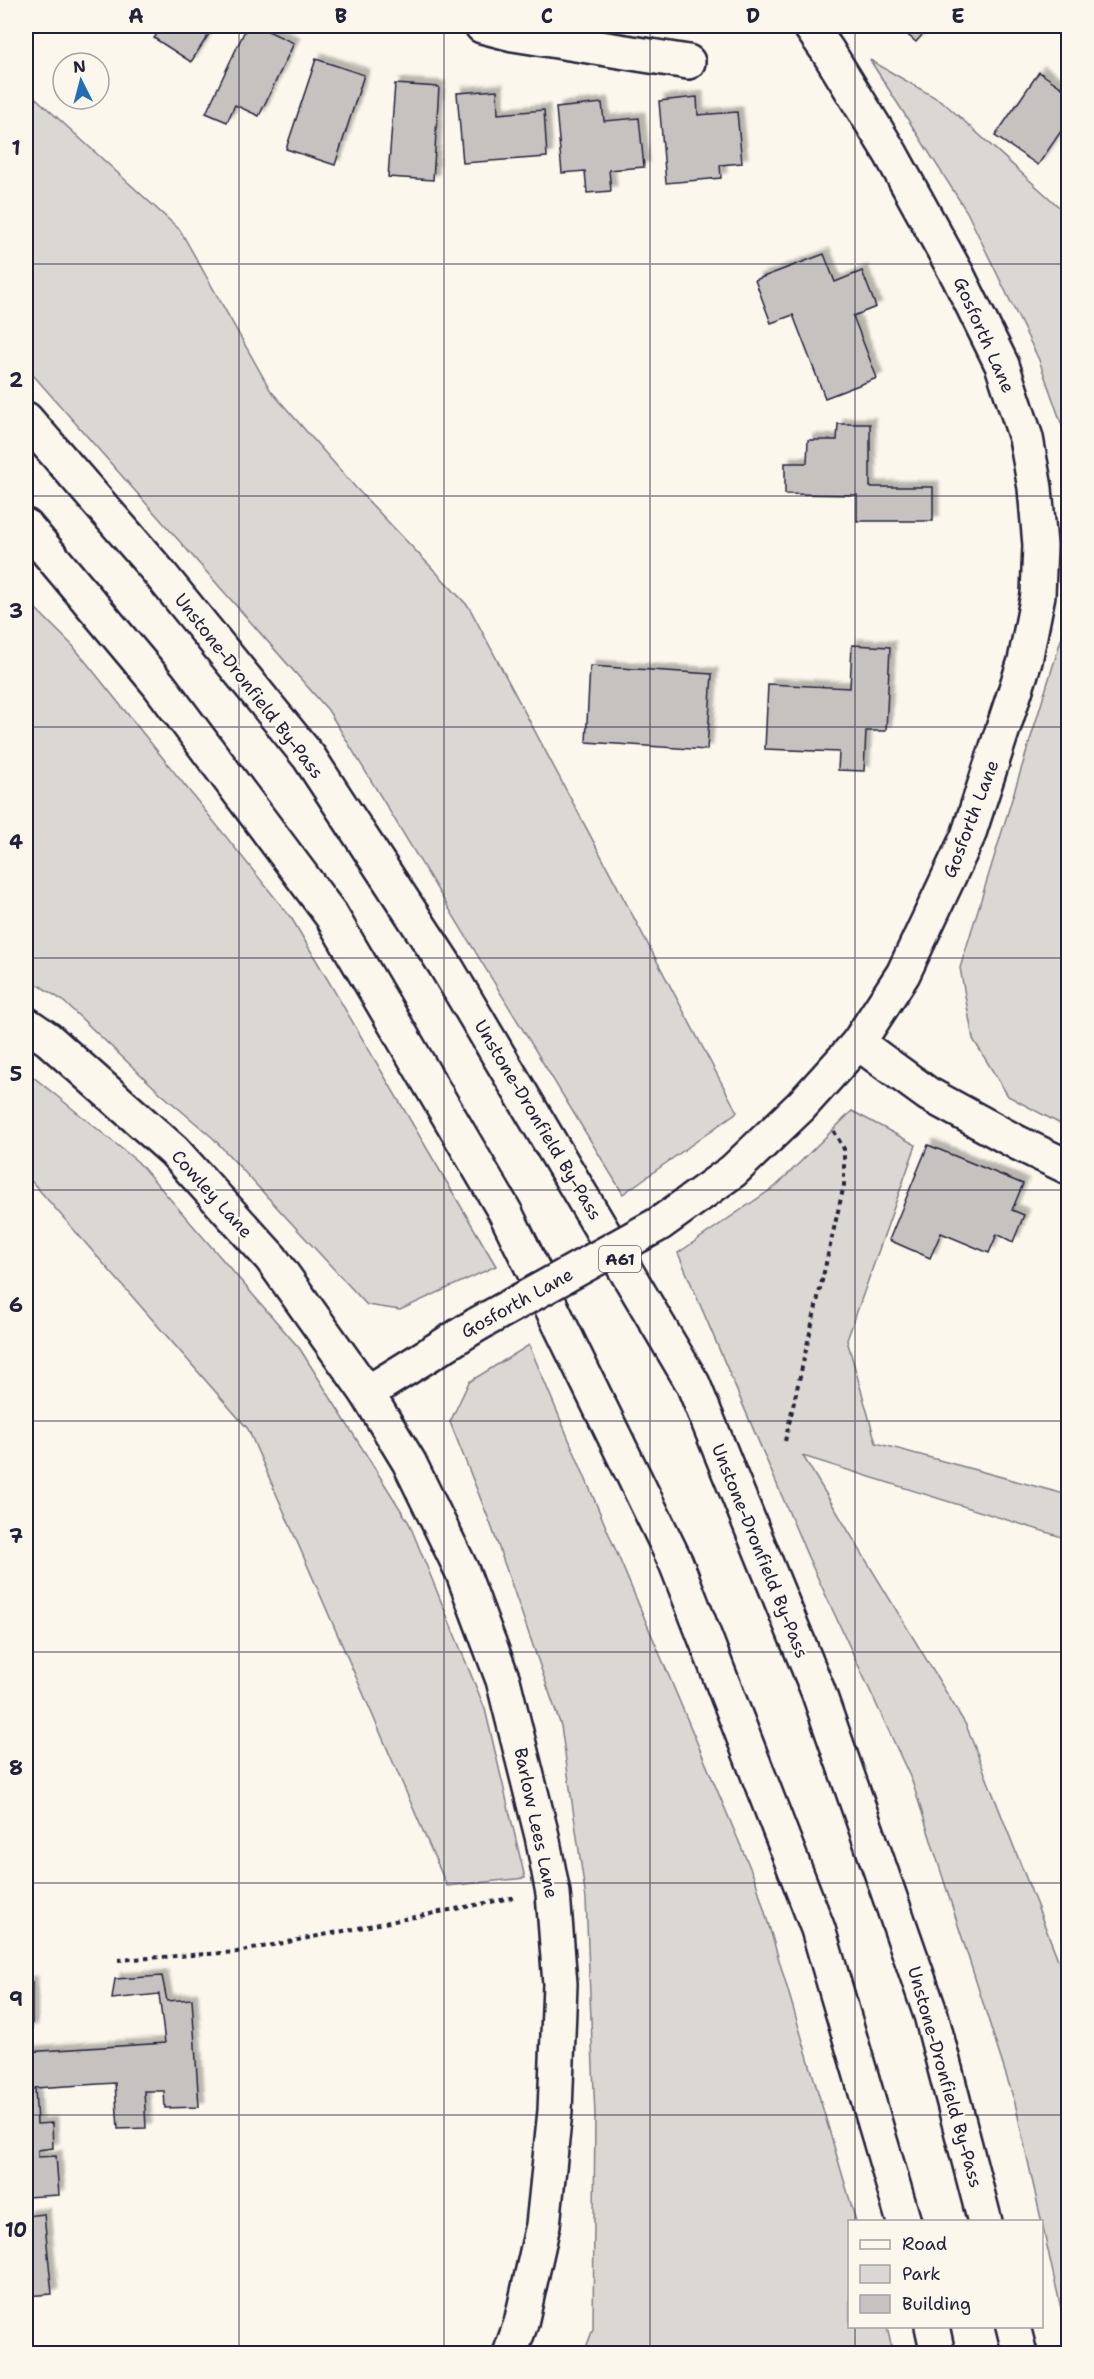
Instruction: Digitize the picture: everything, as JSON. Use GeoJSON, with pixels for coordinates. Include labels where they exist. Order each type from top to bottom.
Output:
{"type":"FeatureCollection","features":[{"type":"Feature","properties":{"kind":"main road"},"geometry":{"type":"LineString","coordinates":[[482,26],[513,34],[688,62]]}},
{"type":"Feature","properties":{"kind":"main road","name":"Gosforth Lane"},"geometry":{"type":"LineString","coordinates":[[367,1393],[478,1324],[659,1224],[733,1171],[809,1097],[858,1043],[903,974],[968,836],[1025,661],[1038,595],[1040,545],[1035,488],[1026,438],[1002,365],[958,276],[891,154],[810,26]]}},
{"type":"Feature","properties":{"kind":"main road","name":"Unstone-Dronfield By-Pass"},"geometry":{"type":"LineString","coordinates":[[26,419],[158,570],[309,757],[445,964],[693,1384],[818,1691],[920,1982],[931,2015],[984,2220]]}},
{"type":"Feature","properties":{"kind":"main road"},"geometry":{"type":"LineString","coordinates":[[26,526],[159,685],[331,915],[505,1212],[676,1563],[818,1929],[903,2220]]}},
{"type":"Feature","properties":{"kind":"main road","name":"Cowley Lane"},"geometry":{"type":"LineString","coordinates":[[26,1024],[48,1040],[174,1151],[270,1258],[367,1393]]}},
{"type":"Feature","properties":{"kind":"main road"},"geometry":{"type":"LineString","coordinates":[[858,1043],[928,1094],[1018,1143],[1068,1167]]}},
{"type":"Feature","properties":{"kind":"main road","name":"Barlow Lees Lane"},"geometry":{"type":"LineString","coordinates":[[367,1393],[409,1462],[462,1571],[499,1669],[542,1836],[553,1893],[560,1984],[555,2110],[543,2225],[521,2323],[510,2354]]}},
{"type":"Feature","properties":{"kind":"main road"},"geometry":{"type":"LineString","coordinates":[[932,2328],[938,2354]]}},
{"type":"Feature","properties":{"kind":"main road"},"geometry":{"type":"LineString","coordinates":[[1014,2328],[1020,2354]]}},
{"type":"Feature","properties":{"kind":"path"},"geometry":{"type":"LineString","coordinates":[[785,1441],[844,1185],[844,1149],[828,1120],[809,1097]]}},
{"type":"Feature","properties":{"kind":"path"},"geometry":{"type":"LineString","coordinates":[[118,1960],[237,1952],[484,1902],[553,1893]]}},
{"type":"Feature","properties":{"kind":"green space"},"geometry":{"type":"Polygon","coordinates":[[[870,60],[943,102],[1068,215],[1068,450],[1065,434],[1039,360],[967,212],[870,60]]]}},
{"type":"Feature","properties":{"kind":"green space"},"geometry":{"type":"Polygon","coordinates":[[[26,89],[180,230],[271,391],[356,488],[469,607],[737,1112],[623,1194],[328,710],[26,367],[26,89]]]}},
{"type":"Feature","properties":{"kind":"green space"},"geometry":{"type":"Polygon","coordinates":[[[26,599],[73,646],[292,919],[496,1266],[400,1310],[367,1305],[213,1138],[157,1090],[62,1000],[26,977],[26,599]]]}},
{"type":"Feature","properties":{"kind":"green space"},"geometry":{"type":"Polygon","coordinates":[[[1068,617],[1068,1128],[1008,1096],[973,1039],[960,968],[1068,617]]]}},
{"type":"Feature","properties":{"kind":"green space"},"geometry":{"type":"Polygon","coordinates":[[[26,1071],[138,1162],[300,1349],[409,1523],[485,1709],[525,1878],[447,1886],[248,1429],[26,1175],[26,1071]]]}},
{"type":"Feature","properties":{"kind":"green space"},"geometry":{"type":"Polygon","coordinates":[[[852,1111],[916,1145],[847,1340],[876,1443],[1068,1495],[1068,1539],[803,1456],[966,1725],[1068,1985],[1068,2340],[1015,2103],[912,1781],[808,1557],[678,1253],[776,1186],[852,1111]]]}},
{"type":"Feature","properties":{"kind":"green space"},"geometry":{"type":"Polygon","coordinates":[[[529,1345],[756,1882],[856,2220],[848,2220],[848,2328],[887,2328],[893,2353],[584,2353],[593,2329],[595,2115],[586,1899],[561,1726],[491,1525],[450,1422],[469,1382],[529,1345]]]}},
{"type":"Feature","properties":{"kind":"building"},"geometry":{"type":"Polygon","coordinates":[[[163,26],[214,26],[191,62],[154,38],[163,26]]]}},
{"type":"Feature","properties":{"kind":"building"},"geometry":{"type":"Polygon","coordinates":[[[247,26],[257,26],[294,43],[259,116],[235,105],[227,122],[206,113],[247,26]]]}},
{"type":"Feature","properties":{"kind":"building"},"geometry":{"type":"Polygon","coordinates":[[[897,26],[930,26],[916,42],[897,26]]]}},
{"type":"Feature","properties":{"kind":"building"},"geometry":{"type":"Polygon","coordinates":[[[316,59],[364,75],[335,165],[286,149],[316,59]]]}},
{"type":"Feature","properties":{"kind":"building"},"geometry":{"type":"Polygon","coordinates":[[[1039,72],[1068,92],[1068,121],[1038,165],[995,136],[1039,72]]]}},
{"type":"Feature","properties":{"kind":"building"},"geometry":{"type":"Polygon","coordinates":[[[395,84],[439,87],[433,180],[388,177],[395,84]]]}},
{"type":"Feature","properties":{"kind":"building"},"geometry":{"type":"Polygon","coordinates":[[[497,90],[498,114],[544,110],[547,157],[463,163],[457,93],[497,90]]]}},
{"type":"Feature","properties":{"kind":"building"},"geometry":{"type":"Polygon","coordinates":[[[697,97],[698,115],[737,112],[742,163],[720,165],[721,178],[666,183],[659,101],[697,97]]]}},
{"type":"Feature","properties":{"kind":"building"},"geometry":{"type":"Polygon","coordinates":[[[602,103],[604,121],[639,118],[644,167],[609,170],[611,191],[587,193],[585,171],[562,173],[556,108],[602,103]]]}},
{"type":"Feature","properties":{"kind":"building"},"geometry":{"type":"Polygon","coordinates":[[[824,254],[835,282],[862,271],[876,307],[853,316],[877,378],[825,398],[793,315],[771,323],[755,280],[824,254]]]}},
{"type":"Feature","properties":{"kind":"building"},"geometry":{"type":"Polygon","coordinates":[[[838,424],[870,424],[870,487],[933,487],[933,521],[857,521],[857,495],[785,494],[785,463],[807,463],[808,440],[837,440],[838,424]]]}},
{"type":"Feature","properties":{"kind":"building"},"geometry":{"type":"Polygon","coordinates":[[[852,645],[890,647],[886,731],[866,731],[864,771],[838,770],[839,752],[765,749],[768,684],[850,688],[852,645]]]}},
{"type":"Feature","properties":{"kind":"building"},"geometry":{"type":"Polygon","coordinates":[[[590,666],[712,674],[707,750],[586,742],[590,666]]]}},
{"type":"Feature","properties":{"kind":"building"},"geometry":{"type":"Polygon","coordinates":[[[928,1145],[1023,1184],[1012,1210],[1024,1215],[1013,1242],[997,1234],[989,1253],[941,1233],[930,1258],[889,1240],[928,1145]]]}},
{"type":"Feature","properties":{"kind":"building"},"geometry":{"type":"Polygon","coordinates":[[[162,1976],[167,2001],[192,1999],[199,2107],[165,2108],[164,2091],[144,2091],[146,2128],[118,2129],[115,2083],[35,2088],[37,2124],[52,2123],[53,2148],[38,2150],[38,2157],[56,2156],[59,2195],[26,2197],[26,2052],[165,2043],[159,1994],[112,1999],[115,1979],[162,1976]]]}},
{"type":"Feature","properties":{"kind":"building"},"geometry":{"type":"Polygon","coordinates":[[[26,1982],[32,1982],[32,2030],[26,2030],[26,1982]]]}},
{"type":"Feature","properties":{"kind":"building"},"geometry":{"type":"Polygon","coordinates":[[[44,2214],[52,2294],[26,2296],[26,2216],[44,2214]]]}}]}
